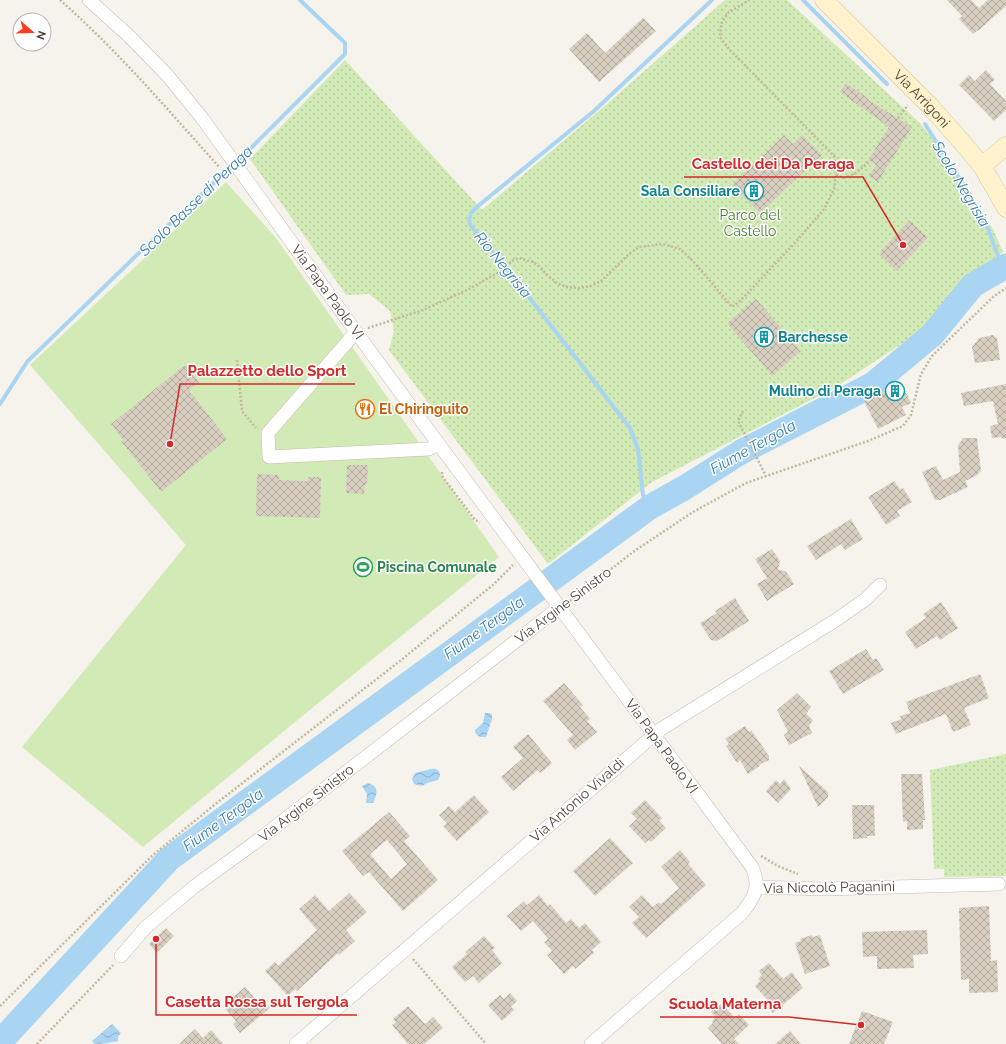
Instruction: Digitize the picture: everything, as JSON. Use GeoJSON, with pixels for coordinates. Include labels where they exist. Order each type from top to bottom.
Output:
{"type":"FeatureCollection","features":[{"type":"Feature","properties":{"kind":"main road","name":"Via Arrigoni"},"geometry":{"type":"LineString","coordinates":[[824,0],[929,105],[961,141],[982,166],[1006,208]]}},
{"type":"Feature","properties":{"kind":"main road"},"geometry":{"type":"LineString","coordinates":[[982,166],[1006,146]]}},
{"type":"Feature","properties":{"kind":"street","name":"Via Papa Paolo VI"},"geometry":{"type":"LineString","coordinates":[[90,0],[129,36],[168,76],[231,158],[356,332],[552,596],[566,602],[654,734],[752,867],[756,876],[757,887]]}},
{"type":"Feature","properties":{"kind":"street"},"geometry":{"type":"LineString","coordinates":[[356,332],[268,433],[268,457],[429,449],[439,444]]}},
{"type":"Feature","properties":{"kind":"street","name":"Via Antonio Vivaldi"},"geometry":{"type":"LineString","coordinates":[[296,1044],[654,734],[836,620],[866,599],[880,584]]}},
{"type":"Feature","properties":{"kind":"street","name":"Via Argine Sinistro"},"geometry":{"type":"LineString","coordinates":[[121,956],[146,928],[195,886],[271,830],[566,602]]}},
{"type":"Feature","properties":{"kind":"street","name":"Via Niccolò Paganini"},"geometry":{"type":"LineString","coordinates":[[593,1044],[741,914],[749,905],[757,887],[824,889],[1000,884]]}},
{"type":"Feature","properties":{"kind":"path"},"geometry":{"type":"LineString","coordinates":[[60,0],[88,24],[220,168]]}},
{"type":"Feature","properties":{"kind":"path"},"geometry":{"type":"LineString","coordinates":[[356,332],[388,323],[423,310],[469,289],[519,258],[533,262],[557,283],[566,287],[579,288],[591,286],[601,281],[629,254],[639,248],[662,244],[680,249],[732,307],[748,294],[824,209],[834,190],[836,175],[834,156],[729,49],[720,37],[721,24],[728,13],[749,0]]}},
{"type":"Feature","properties":{"kind":"path"},"geometry":{"type":"LineString","coordinates":[[836,175],[844,178],[856,173],[870,161]]}},
{"type":"Feature","properties":{"kind":"path","name":"Via Argine Sinistro"},"geometry":{"type":"LineString","coordinates":[[566,602],[633,552],[693,512],[746,483],[868,441],[903,426],[911,415],[921,374],[932,356],[993,297],[1006,288]]}},
{"type":"Feature","properties":{"kind":"path"},"geometry":{"type":"LineString","coordinates":[[237,360],[242,411],[268,442]]}},
{"type":"Feature","properties":{"kind":"path"},"geometry":{"type":"LineString","coordinates":[[743,411],[738,421],[766,476]]}},
{"type":"Feature","properties":{"kind":"path"},"geometry":{"type":"LineString","coordinates":[[0,1006],[153,855],[218,802],[400,661],[494,584],[511,567]]}},
{"type":"Feature","properties":{"kind":"path"},"geometry":{"type":"LineString","coordinates":[[756,852],[778,866],[802,875]]}},
{"type":"Feature","properties":{"kind":"path"},"geometry":{"type":"LineString","coordinates":[[410,955],[486,1044]]}},
{"type":"Feature","properties":{"kind":"path"},"geometry":{"type":"LineString","coordinates":[[37,1044],[103,977]]}},
{"type":"Feature","properties":{"kind":"green space","name":"Parco del Castello"},"geometry":{"type":"Polygon","coordinates":[[[725,0],[787,0],[920,123],[962,178],[993,229],[1003,252],[967,279],[927,327],[836,387],[652,482],[548,564],[389,350],[394,331],[390,311],[369,294],[346,295],[250,159],[345,60],[482,210],[607,104],[725,0]]]}},
{"type":"Feature","properties":{"kind":"green space"},"geometry":{"type":"Polygon","coordinates":[[[226,182],[276,238],[499,557],[143,847],[22,747],[186,545],[30,365],[226,182]]]}},
{"type":"Feature","properties":{"kind":"green space"},"geometry":{"type":"Polygon","coordinates":[[[1006,754],[1006,876],[944,877],[944,869],[934,869],[930,770],[1006,754]]]}},
{"type":"Feature","properties":{"kind":"water"},"geometry":{"type":"Polygon","coordinates":[[[485,713],[490,713],[492,715],[492,719],[486,737],[480,737],[475,733],[475,730],[483,723],[485,713]]]}},
{"type":"Feature","properties":{"kind":"water"},"geometry":{"type":"Polygon","coordinates":[[[436,769],[440,774],[438,780],[422,786],[414,784],[412,779],[415,773],[436,769]]]}},
{"type":"Feature","properties":{"kind":"water"},"geometry":{"type":"Polygon","coordinates":[[[368,783],[372,784],[376,789],[376,797],[373,803],[366,803],[367,794],[362,786],[368,783]]]}},
{"type":"Feature","properties":{"kind":"water"},"geometry":{"type":"Polygon","coordinates":[[[112,1024],[121,1033],[118,1036],[118,1041],[95,1044],[92,1041],[112,1024]]]}},
{"type":"Feature","properties":{"kind":"building"},"geometry":{"type":"Polygon","coordinates":[[[947,0],[971,0],[979,8],[988,0],[1006,0],[1006,6],[973,34],[959,19],[962,16],[947,0]]]}},
{"type":"Feature","properties":{"kind":"building"},"geometry":{"type":"Polygon","coordinates":[[[643,18],[656,31],[599,82],[569,49],[587,33],[605,53],[643,18]]]}},
{"type":"Feature","properties":{"kind":"building"},"geometry":{"type":"Polygon","coordinates":[[[986,70],[995,80],[990,84],[1006,101],[1006,110],[994,121],[959,85],[969,75],[975,81],[986,70]]]}},
{"type":"Feature","properties":{"kind":"building"},"geometry":{"type":"Polygon","coordinates":[[[846,83],[869,99],[868,100],[912,127],[878,182],[869,176],[876,165],[868,160],[889,127],[840,92],[846,83]]]}},
{"type":"Feature","properties":{"kind":"building"},"geometry":{"type":"Polygon","coordinates":[[[784,135],[793,144],[802,135],[822,155],[760,213],[732,185],[784,135]]]}},
{"type":"Feature","properties":{"kind":"building"},"geometry":{"type":"Polygon","coordinates":[[[909,220],[928,237],[897,271],[879,254],[909,220]]]}},
{"type":"Feature","properties":{"kind":"building","name":"Barchesse"},"geometry":{"type":"Polygon","coordinates":[[[756,299],[801,351],[772,376],[727,323],[756,299]]]}},
{"type":"Feature","properties":{"kind":"building"},"geometry":{"type":"Polygon","coordinates":[[[993,335],[997,338],[1000,360],[975,363],[972,347],[979,338],[993,335]]]}},
{"type":"Feature","properties":{"kind":"building"},"geometry":{"type":"Polygon","coordinates":[[[185,365],[199,382],[189,390],[227,439],[161,492],[121,441],[123,440],[111,424],[185,365]]]}},
{"type":"Feature","properties":{"kind":"building"},"geometry":{"type":"Polygon","coordinates":[[[901,382],[911,403],[902,407],[906,415],[878,429],[864,401],[901,382]]]}},
{"type":"Feature","properties":{"kind":"building"},"geometry":{"type":"Polygon","coordinates":[[[1006,384],[1006,438],[992,438],[990,426],[998,424],[993,401],[964,406],[961,393],[1006,384]]]}},
{"type":"Feature","properties":{"kind":"building"},"geometry":{"type":"Polygon","coordinates":[[[365,402],[372,410],[363,417],[357,409],[365,402]]]}},
{"type":"Feature","properties":{"kind":"building"},"geometry":{"type":"Polygon","coordinates":[[[963,438],[977,438],[981,471],[976,476],[965,481],[968,487],[940,500],[935,500],[922,472],[936,466],[943,480],[960,472],[958,445],[963,438]]]}},
{"type":"Feature","properties":{"kind":"building"},"geometry":{"type":"Polygon","coordinates":[[[347,465],[368,465],[367,485],[365,485],[364,494],[346,493],[347,465]]]}},
{"type":"Feature","properties":{"kind":"building"},"geometry":{"type":"Polygon","coordinates":[[[257,474],[279,475],[279,480],[308,481],[308,477],[321,477],[320,518],[256,516],[257,474]]]}},
{"type":"Feature","properties":{"kind":"building"},"geometry":{"type":"Polygon","coordinates":[[[894,481],[900,489],[903,488],[912,502],[897,511],[900,516],[886,525],[868,497],[894,481]]]}},
{"type":"Feature","properties":{"kind":"building"},"geometry":{"type":"Polygon","coordinates":[[[851,519],[863,539],[845,550],[841,544],[816,560],[807,546],[851,519]]]}},
{"type":"Feature","properties":{"kind":"building"},"geometry":{"type":"Polygon","coordinates":[[[772,549],[780,561],[778,570],[786,571],[794,584],[767,601],[757,584],[767,578],[755,559],[772,549]]]}},
{"type":"Feature","properties":{"kind":"building"},"geometry":{"type":"Polygon","coordinates":[[[735,598],[749,621],[717,641],[711,640],[700,623],[717,613],[715,611],[735,598]]]}},
{"type":"Feature","properties":{"kind":"building"},"geometry":{"type":"Polygon","coordinates":[[[941,602],[958,628],[940,640],[937,636],[916,649],[905,632],[926,618],[923,614],[941,602]]]}},
{"type":"Feature","properties":{"kind":"building"},"geometry":{"type":"Polygon","coordinates":[[[866,649],[873,660],[876,658],[884,670],[843,694],[829,671],[866,649]]]}},
{"type":"Feature","properties":{"kind":"building"},"geometry":{"type":"Polygon","coordinates":[[[980,674],[989,698],[964,708],[971,725],[953,732],[946,714],[896,734],[891,723],[901,719],[900,716],[910,713],[906,702],[980,674]]]}},
{"type":"Feature","properties":{"kind":"building"},"geometry":{"type":"Polygon","coordinates":[[[564,683],[583,705],[580,707],[590,719],[587,721],[597,732],[575,750],[567,740],[573,735],[543,701],[564,683]]]}},
{"type":"Feature","properties":{"kind":"building"},"geometry":{"type":"Polygon","coordinates":[[[797,693],[811,707],[806,714],[813,720],[809,726],[812,733],[789,745],[784,735],[788,732],[777,710],[797,693]]]}},
{"type":"Feature","properties":{"kind":"building"},"geometry":{"type":"Polygon","coordinates":[[[745,726],[749,732],[751,730],[769,756],[769,760],[759,765],[760,766],[748,774],[740,760],[737,763],[726,746],[729,744],[725,739],[745,726]]]}},
{"type":"Feature","properties":{"kind":"building"},"geometry":{"type":"Polygon","coordinates":[[[528,734],[552,763],[541,773],[538,770],[513,791],[501,777],[523,758],[513,747],[528,734]]]}},
{"type":"Feature","properties":{"kind":"building"},"geometry":{"type":"Polygon","coordinates":[[[799,766],[828,792],[828,797],[818,807],[799,766]]]}},
{"type":"Feature","properties":{"kind":"building"},"geometry":{"type":"Polygon","coordinates":[[[901,774],[922,774],[925,820],[923,820],[923,829],[907,830],[907,821],[903,822],[901,774]]]}},
{"type":"Feature","properties":{"kind":"building"},"geometry":{"type":"Polygon","coordinates":[[[784,779],[791,789],[778,803],[766,791],[776,780],[780,784],[784,779]]]}},
{"type":"Feature","properties":{"kind":"building"},"geometry":{"type":"Polygon","coordinates":[[[474,795],[489,812],[457,841],[443,826],[447,823],[439,815],[449,806],[455,812],[474,795]]]}},
{"type":"Feature","properties":{"kind":"building"},"geometry":{"type":"Polygon","coordinates":[[[645,800],[662,818],[659,820],[666,828],[651,842],[649,840],[645,843],[629,826],[637,819],[631,813],[645,800]]]}},
{"type":"Feature","properties":{"kind":"building"},"geometry":{"type":"Polygon","coordinates":[[[852,805],[874,805],[875,836],[853,839],[852,805]]]}},
{"type":"Feature","properties":{"kind":"building"},"geometry":{"type":"Polygon","coordinates":[[[389,812],[410,836],[404,841],[438,880],[403,911],[369,872],[363,876],[342,851],[389,812]],[[387,840],[370,854],[391,879],[407,864],[387,840]]]}},
{"type":"Feature","properties":{"kind":"building"},"geometry":{"type":"Polygon","coordinates":[[[610,838],[633,863],[595,896],[573,871],[610,838]]]}},
{"type":"Feature","properties":{"kind":"building"},"geometry":{"type":"Polygon","coordinates":[[[680,850],[690,862],[688,864],[706,885],[646,938],[632,923],[639,917],[629,907],[642,895],[653,907],[659,902],[661,904],[679,888],[661,867],[680,850]]]}},
{"type":"Feature","properties":{"kind":"building"},"geometry":{"type":"Polygon","coordinates":[[[349,893],[367,912],[346,930],[355,941],[339,955],[338,953],[297,991],[295,989],[288,996],[265,971],[275,962],[278,966],[317,930],[299,909],[315,895],[329,911],[349,893]]]}},
{"type":"Feature","properties":{"kind":"building"},"geometry":{"type":"Polygon","coordinates":[[[539,895],[548,906],[550,904],[566,923],[571,919],[579,928],[585,923],[601,942],[592,950],[594,953],[575,969],[573,966],[564,974],[547,955],[552,951],[544,942],[548,939],[533,921],[521,931],[507,916],[524,901],[527,905],[539,895]]]}},
{"type":"Feature","properties":{"kind":"building"},"geometry":{"type":"Polygon","coordinates":[[[989,906],[991,961],[997,960],[998,992],[969,993],[969,979],[961,980],[959,908],[989,906]]]}},
{"type":"Feature","properties":{"kind":"building"},"geometry":{"type":"Polygon","coordinates":[[[166,928],[174,936],[157,953],[149,944],[166,928]]]}},
{"type":"Feature","properties":{"kind":"building"},"geometry":{"type":"Polygon","coordinates":[[[927,930],[928,954],[913,955],[914,968],[877,969],[877,956],[863,957],[862,932],[927,930]]]}},
{"type":"Feature","properties":{"kind":"building"},"geometry":{"type":"Polygon","coordinates":[[[812,935],[813,937],[820,935],[830,966],[805,974],[795,943],[801,941],[800,939],[812,935]]]}},
{"type":"Feature","properties":{"kind":"building"},"geometry":{"type":"Polygon","coordinates":[[[484,936],[495,948],[492,950],[502,963],[479,983],[473,976],[465,982],[452,967],[467,954],[465,952],[484,936]]]}},
{"type":"Feature","properties":{"kind":"building"},"geometry":{"type":"Polygon","coordinates":[[[769,963],[783,979],[792,972],[803,988],[773,1013],[764,1003],[768,1000],[755,986],[760,981],[758,979],[762,975],[759,971],[769,963]]]}},
{"type":"Feature","properties":{"kind":"building"},"geometry":{"type":"Polygon","coordinates":[[[245,987],[258,1002],[262,999],[270,1008],[240,1033],[233,1024],[236,1021],[223,1006],[245,987]]]}},
{"type":"Feature","properties":{"kind":"building"},"geometry":{"type":"Polygon","coordinates":[[[510,993],[517,1001],[511,1007],[514,1010],[502,1021],[488,1005],[500,995],[504,999],[510,993]]]}},
{"type":"Feature","properties":{"kind":"building"},"geometry":{"type":"Polygon","coordinates":[[[722,1003],[735,1018],[739,1014],[749,1025],[734,1039],[739,1044],[722,1044],[708,1028],[716,1017],[711,1012],[722,1003]]]}},
{"type":"Feature","properties":{"kind":"building"},"geometry":{"type":"Polygon","coordinates":[[[408,1006],[425,1024],[433,1017],[443,1028],[424,1044],[408,1044],[392,1025],[396,1022],[393,1019],[408,1006]]]}},
{"type":"Feature","properties":{"kind":"building"},"geometry":{"type":"Polygon","coordinates":[[[862,1011],[893,1022],[884,1044],[849,1044],[862,1011]]]}},
{"type":"Feature","properties":{"kind":"building"},"geometry":{"type":"Polygon","coordinates":[[[195,1029],[203,1038],[211,1030],[223,1044],[179,1044],[195,1029]]]}},
{"type":"Feature","properties":{"kind":"building"},"geometry":{"type":"Polygon","coordinates":[[[790,1031],[801,1044],[775,1044],[790,1031]]]}},
{"type":"Feature","properties":{"kind":"waterway","name":"Scolo Basse di Peraga"},"geometry":{"type":"LineString","coordinates":[[0,404],[27,362],[143,249],[248,151],[345,54],[345,43],[300,0]]}},
{"type":"Feature","properties":{"kind":"waterway","name":"Rio Negrisia"},"geometry":{"type":"LineString","coordinates":[[650,507],[643,495],[638,449],[630,428],[515,279],[471,226],[469,220],[471,213],[478,206],[594,111],[712,0]]}},
{"type":"Feature","properties":{"kind":"waterway","name":"Scolo Negrisia"},"geometry":{"type":"LineString","coordinates":[[803,0],[887,84]]}},
{"type":"Feature","properties":{"kind":"waterway","name":"Scolo Negrisia"},"geometry":{"type":"LineString","coordinates":[[925,124],[984,218],[1002,267]]}},
{"type":"Feature","properties":{"kind":"waterway","name":"Fiume Tergola"},"geometry":{"type":"LineString","coordinates":[[0,1042],[169,859],[650,507],[684,488],[741,452],[872,385],[932,335],[973,285],[1006,266]]}},
{"type":"Feature","properties":{"kind":"place","name":"Sala Consiliare"},"geometry":{"type":"Point","coordinates":[754,191]}},
{"type":"Feature","properties":{"kind":"place","name":"Castello dei Da Peraga"},"geometry":{"type":"Point","coordinates":[903,245]}},
{"type":"Feature","properties":{"kind":"place","name":"Barchesse"},"geometry":{"type":"Point","coordinates":[764,337]}},
{"type":"Feature","properties":{"kind":"place","name":"Mulino di Peraga"},"geometry":{"type":"Point","coordinates":[895,391]}},
{"type":"Feature","properties":{"kind":"place","name":"El Chiringuito"},"geometry":{"type":"Point","coordinates":[365,409]}},
{"type":"Feature","properties":{"kind":"place","name":"Palazzetto dello Sport"},"geometry":{"type":"Point","coordinates":[170,444]}},
{"type":"Feature","properties":{"kind":"place","name":"Piscina Comunale"},"geometry":{"type":"Point","coordinates":[363,567]}},
{"type":"Feature","properties":{"kind":"place","name":"Casetta Rossa sul Tergola"},"geometry":{"type":"Point","coordinates":[156,939]}},
{"type":"Feature","properties":{"kind":"place","name":"Scuola Materna"},"geometry":{"type":"Point","coordinates":[861,1025]}}]}
